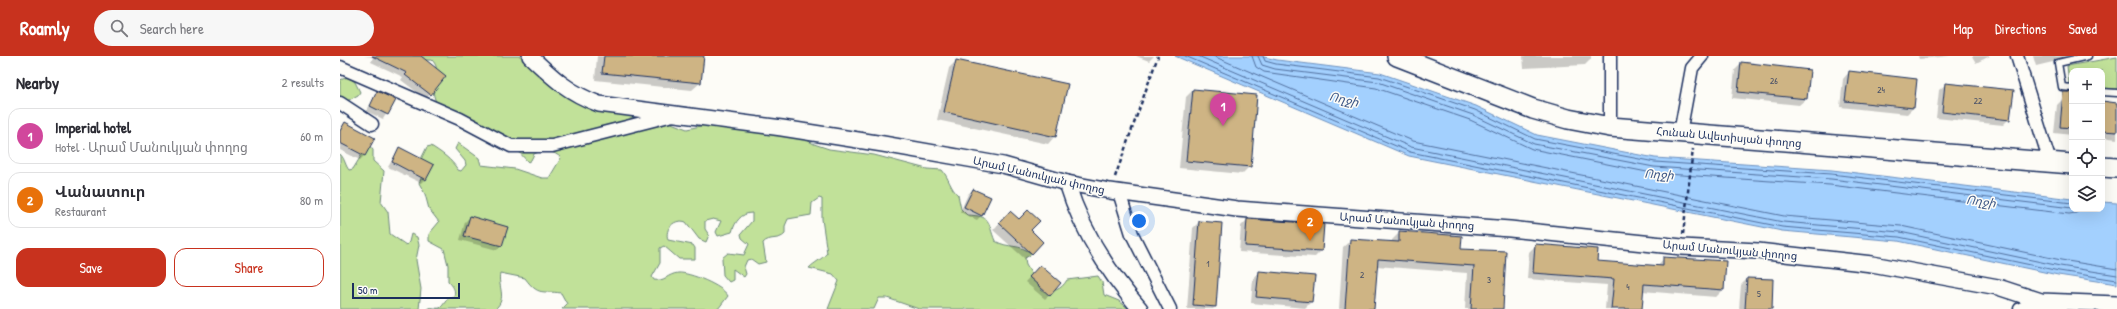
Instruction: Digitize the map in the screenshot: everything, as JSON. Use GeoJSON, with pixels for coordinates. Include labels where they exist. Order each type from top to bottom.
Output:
{"type":"FeatureCollection","features":[{"type":"Feature","properties":{"kind":"highway","name":"Հունան Ավետիսյան փողոց"},"geometry":{"type":"LineString","coordinates":[[1397,56],[1533,109],[1568,119],[1610,127],[1687,139],[2069,164]]}},
{"type":"Feature","properties":{"kind":"highway"},"geometry":{"type":"LineString","coordinates":[[2105,167],[2117,168]]}},
{"type":"Feature","properties":{"kind":"street","name":"Արամ Մանուկյան փողոց"},"geometry":{"type":"LineString","coordinates":[[530,56],[550,76],[578,96],[600,104],[782,128],[943,154],[1003,165],[1067,183],[1114,192],[1238,209],[1510,229],[1682,247],[1758,251],[1865,263],[1998,287],[2041,301],[2117,304]]}},
{"type":"Feature","properties":{"kind":"street"},"geometry":{"type":"LineString","coordinates":[[1610,56],[1610,127]]}},
{"type":"Feature","properties":{"kind":"street"},"geometry":{"type":"LineString","coordinates":[[1687,139],[1692,68],[1702,56]]}},
{"type":"Feature","properties":{"kind":"street"},"geometry":{"type":"LineString","coordinates":[[2017,56],[2050,162]]}},
{"type":"Feature","properties":{"kind":"street"},"geometry":{"type":"LineString","coordinates":[[340,67],[460,119],[511,146],[552,146],[676,114]]}},
{"type":"Feature","properties":{"kind":"street"},"geometry":{"type":"LineString","coordinates":[[340,103],[372,124]]}},
{"type":"Feature","properties":{"kind":"street"},"geometry":{"type":"LineString","coordinates":[[1067,183],[1074,206],[1089,235],[1122,287],[1140,309]]}},
{"type":"Feature","properties":{"kind":"street"},"geometry":{"type":"LineString","coordinates":[[1114,192],[1132,234],[1170,309]]}},
{"type":"Feature","properties":{"kind":"street"},"geometry":{"type":"LineString","coordinates":[[2020,309],[2041,301]]}},
{"type":"Feature","properties":{"kind":"lane"},"geometry":{"type":"LineString","coordinates":[[2069,88],[2062,87],[2058,63],[2088,56]]}},
{"type":"Feature","properties":{"kind":"lane"},"geometry":{"type":"LineString","coordinates":[[2105,92],[2117,93]]}},
{"type":"Feature","properties":{"kind":"path"},"geometry":{"type":"LineString","coordinates":[[1114,192],[1158,56]]}},
{"type":"Feature","properties":{"kind":"path"},"geometry":{"type":"LineString","coordinates":[[1685,217],[1687,139]]}},
{"type":"Feature","properties":{"kind":"green space"},"geometry":{"type":"Polygon","coordinates":[[[413,56],[523,56],[573,97],[666,121],[687,129],[710,124],[747,131],[801,137],[814,144],[829,149],[874,155],[927,169],[942,170],[958,195],[961,209],[967,215],[985,218],[989,224],[995,241],[1005,245],[1023,248],[1032,254],[1025,258],[1026,265],[1042,291],[1057,290],[1067,280],[1098,276],[1102,282],[1104,295],[1119,301],[1129,309],[919,309],[887,298],[879,298],[874,309],[828,309],[839,281],[833,274],[809,268],[827,253],[822,219],[822,199],[819,198],[812,203],[811,215],[788,219],[785,226],[785,234],[783,236],[765,241],[763,243],[766,262],[758,264],[751,259],[747,260],[744,267],[746,274],[744,277],[733,269],[733,280],[729,282],[723,275],[722,258],[728,253],[744,255],[749,244],[742,238],[741,234],[752,221],[752,213],[742,216],[732,232],[718,236],[716,232],[721,221],[713,219],[705,221],[705,229],[709,235],[706,242],[699,239],[686,222],[678,221],[671,225],[667,236],[668,240],[693,245],[695,248],[695,259],[679,259],[664,246],[660,248],[660,263],[652,277],[654,280],[657,280],[678,273],[683,273],[713,284],[725,292],[728,296],[718,309],[562,309],[567,304],[561,293],[541,292],[534,288],[525,278],[500,273],[499,278],[502,296],[499,305],[495,309],[427,309],[440,308],[449,297],[453,298],[455,293],[453,287],[448,281],[448,265],[444,249],[429,241],[429,234],[439,222],[429,209],[425,194],[419,183],[422,176],[420,161],[427,147],[431,146],[439,151],[449,159],[458,170],[461,171],[466,165],[465,161],[455,149],[458,143],[479,158],[481,165],[515,169],[542,178],[549,178],[561,158],[556,154],[541,152],[534,154],[528,162],[518,151],[497,146],[484,137],[450,121],[439,108],[435,100],[433,87],[436,71],[435,64],[432,60],[425,60],[413,56]]]}},
{"type":"Feature","properties":{"kind":"green space"},"geometry":{"type":"Polygon","coordinates":[[[2117,57],[2117,89],[2105,88],[2105,68],[2069,68],[2069,84],[2067,66],[2117,57]]]}},
{"type":"Feature","properties":{"kind":"green space"},"geometry":{"type":"Polygon","coordinates":[[[348,77],[355,82],[360,92],[358,95],[340,105],[340,80],[348,77]]]}},
{"type":"Feature","properties":{"kind":"green space"},"geometry":{"type":"Polygon","coordinates":[[[368,144],[373,150],[373,161],[384,171],[381,202],[388,212],[390,234],[406,245],[409,242],[411,234],[417,237],[419,245],[416,260],[421,289],[419,309],[340,309],[340,154],[349,170],[353,169],[361,156],[362,148],[368,144]]]}},
{"type":"Feature","properties":{"kind":"water","name":"Ողջի"},"geometry":{"type":"Polygon","coordinates":[[[1175,56],[1260,56],[1277,60],[1380,73],[1476,106],[1537,135],[1655,158],[1832,170],[2069,199],[2069,212],[2105,212],[2105,202],[2117,203],[2117,284],[2058,275],[1898,241],[1782,231],[1409,156],[1175,56]]]}},
{"type":"Feature","properties":{"kind":"building"},"geometry":{"type":"Polygon","coordinates":[[[372,56],[421,56],[446,76],[431,95],[405,75],[407,73],[372,56]]]}},
{"type":"Feature","properties":{"kind":"building"},"geometry":{"type":"Polygon","coordinates":[[[604,56],[704,56],[701,83],[602,73],[604,56]]]}},
{"type":"Feature","properties":{"kind":"building"},"geometry":{"type":"Polygon","coordinates":[[[956,60],[1068,84],[1056,137],[944,112],[956,60]]]}},
{"type":"Feature","properties":{"kind":"building"},"geometry":{"type":"Polygon","coordinates":[[[1741,62],[1810,70],[1807,99],[1738,92],[1741,62]]]}},
{"type":"Feature","properties":{"kind":"building"},"geometry":{"type":"Polygon","coordinates":[[[1849,71],[1917,79],[1914,108],[1845,101],[1849,71]]]}},
{"type":"Feature","properties":{"kind":"building"},"geometry":{"type":"Polygon","coordinates":[[[1945,83],[2014,90],[2010,120],[1942,112],[1945,83]]]}},
{"type":"Feature","properties":{"kind":"building"},"geometry":{"type":"Polygon","coordinates":[[[1193,89],[1257,95],[1251,167],[1186,161],[1193,89]]]}},
{"type":"Feature","properties":{"kind":"building"},"geometry":{"type":"Polygon","coordinates":[[[377,91],[396,100],[388,115],[370,106],[377,91]]]}},
{"type":"Feature","properties":{"kind":"building"},"geometry":{"type":"Polygon","coordinates":[[[2063,92],[2069,92],[2069,128],[2060,127],[2063,92]]]}},
{"type":"Feature","properties":{"kind":"building"},"geometry":{"type":"Polygon","coordinates":[[[2105,101],[2117,103],[2117,132],[2105,131],[2105,101]]]}},
{"type":"Feature","properties":{"kind":"building"},"geometry":{"type":"Polygon","coordinates":[[[345,122],[375,138],[365,156],[340,143],[340,131],[345,122]]]}},
{"type":"Feature","properties":{"kind":"building"},"geometry":{"type":"Polygon","coordinates":[[[399,147],[434,165],[426,180],[392,162],[399,147]]]}},
{"type":"Feature","properties":{"kind":"building"},"geometry":{"type":"Polygon","coordinates":[[[973,189],[991,197],[982,216],[964,207],[973,189]]]}},
{"type":"Feature","properties":{"kind":"building"},"geometry":{"type":"Polygon","coordinates":[[[1028,210],[1040,221],[1031,230],[1043,242],[1032,254],[999,223],[1010,211],[1019,219],[1028,210]]]}},
{"type":"Feature","properties":{"kind":"building"},"geometry":{"type":"Polygon","coordinates":[[[470,216],[508,227],[502,246],[464,236],[470,216]]]}},
{"type":"Feature","properties":{"kind":"building"},"geometry":{"type":"Polygon","coordinates":[[[1247,219],[1324,224],[1322,251],[1245,246],[1247,219]]]}},
{"type":"Feature","properties":{"kind":"building"},"geometry":{"type":"Polygon","coordinates":[[[1199,221],[1222,223],[1216,307],[1193,305],[1199,221]]]}},
{"type":"Feature","properties":{"kind":"building"},"geometry":{"type":"Polygon","coordinates":[[[1399,231],[1462,236],[1461,249],[1506,251],[1503,309],[1471,309],[1474,266],[1378,259],[1374,309],[1345,309],[1350,239],[1399,242],[1399,231]]]}},
{"type":"Feature","properties":{"kind":"building"},"geometry":{"type":"Polygon","coordinates":[[[1535,244],[1598,249],[1597,261],[1663,266],[1663,257],[1726,261],[1724,290],[1644,284],[1642,309],[1611,309],[1614,279],[1533,273],[1535,244]]]}},
{"type":"Feature","properties":{"kind":"building"},"geometry":{"type":"Polygon","coordinates":[[[1040,265],[1061,283],[1050,296],[1029,277],[1040,265]]]}},
{"type":"Feature","properties":{"kind":"building"},"geometry":{"type":"Polygon","coordinates":[[[1259,271],[1315,276],[1312,302],[1256,297],[1259,271]]]}},
{"type":"Feature","properties":{"kind":"building"},"geometry":{"type":"Polygon","coordinates":[[[1747,278],[1773,279],[1772,309],[1745,309],[1747,278]]]}},
{"type":"Feature","properties":{"kind":"place","name":"Imperial hotel"},"geometry":{"type":"Point","coordinates":[1223,126]}},
{"type":"Feature","properties":{"kind":"place","name":"Վանատուր"},"geometry":{"type":"Point","coordinates":[1310,241]}}]}
